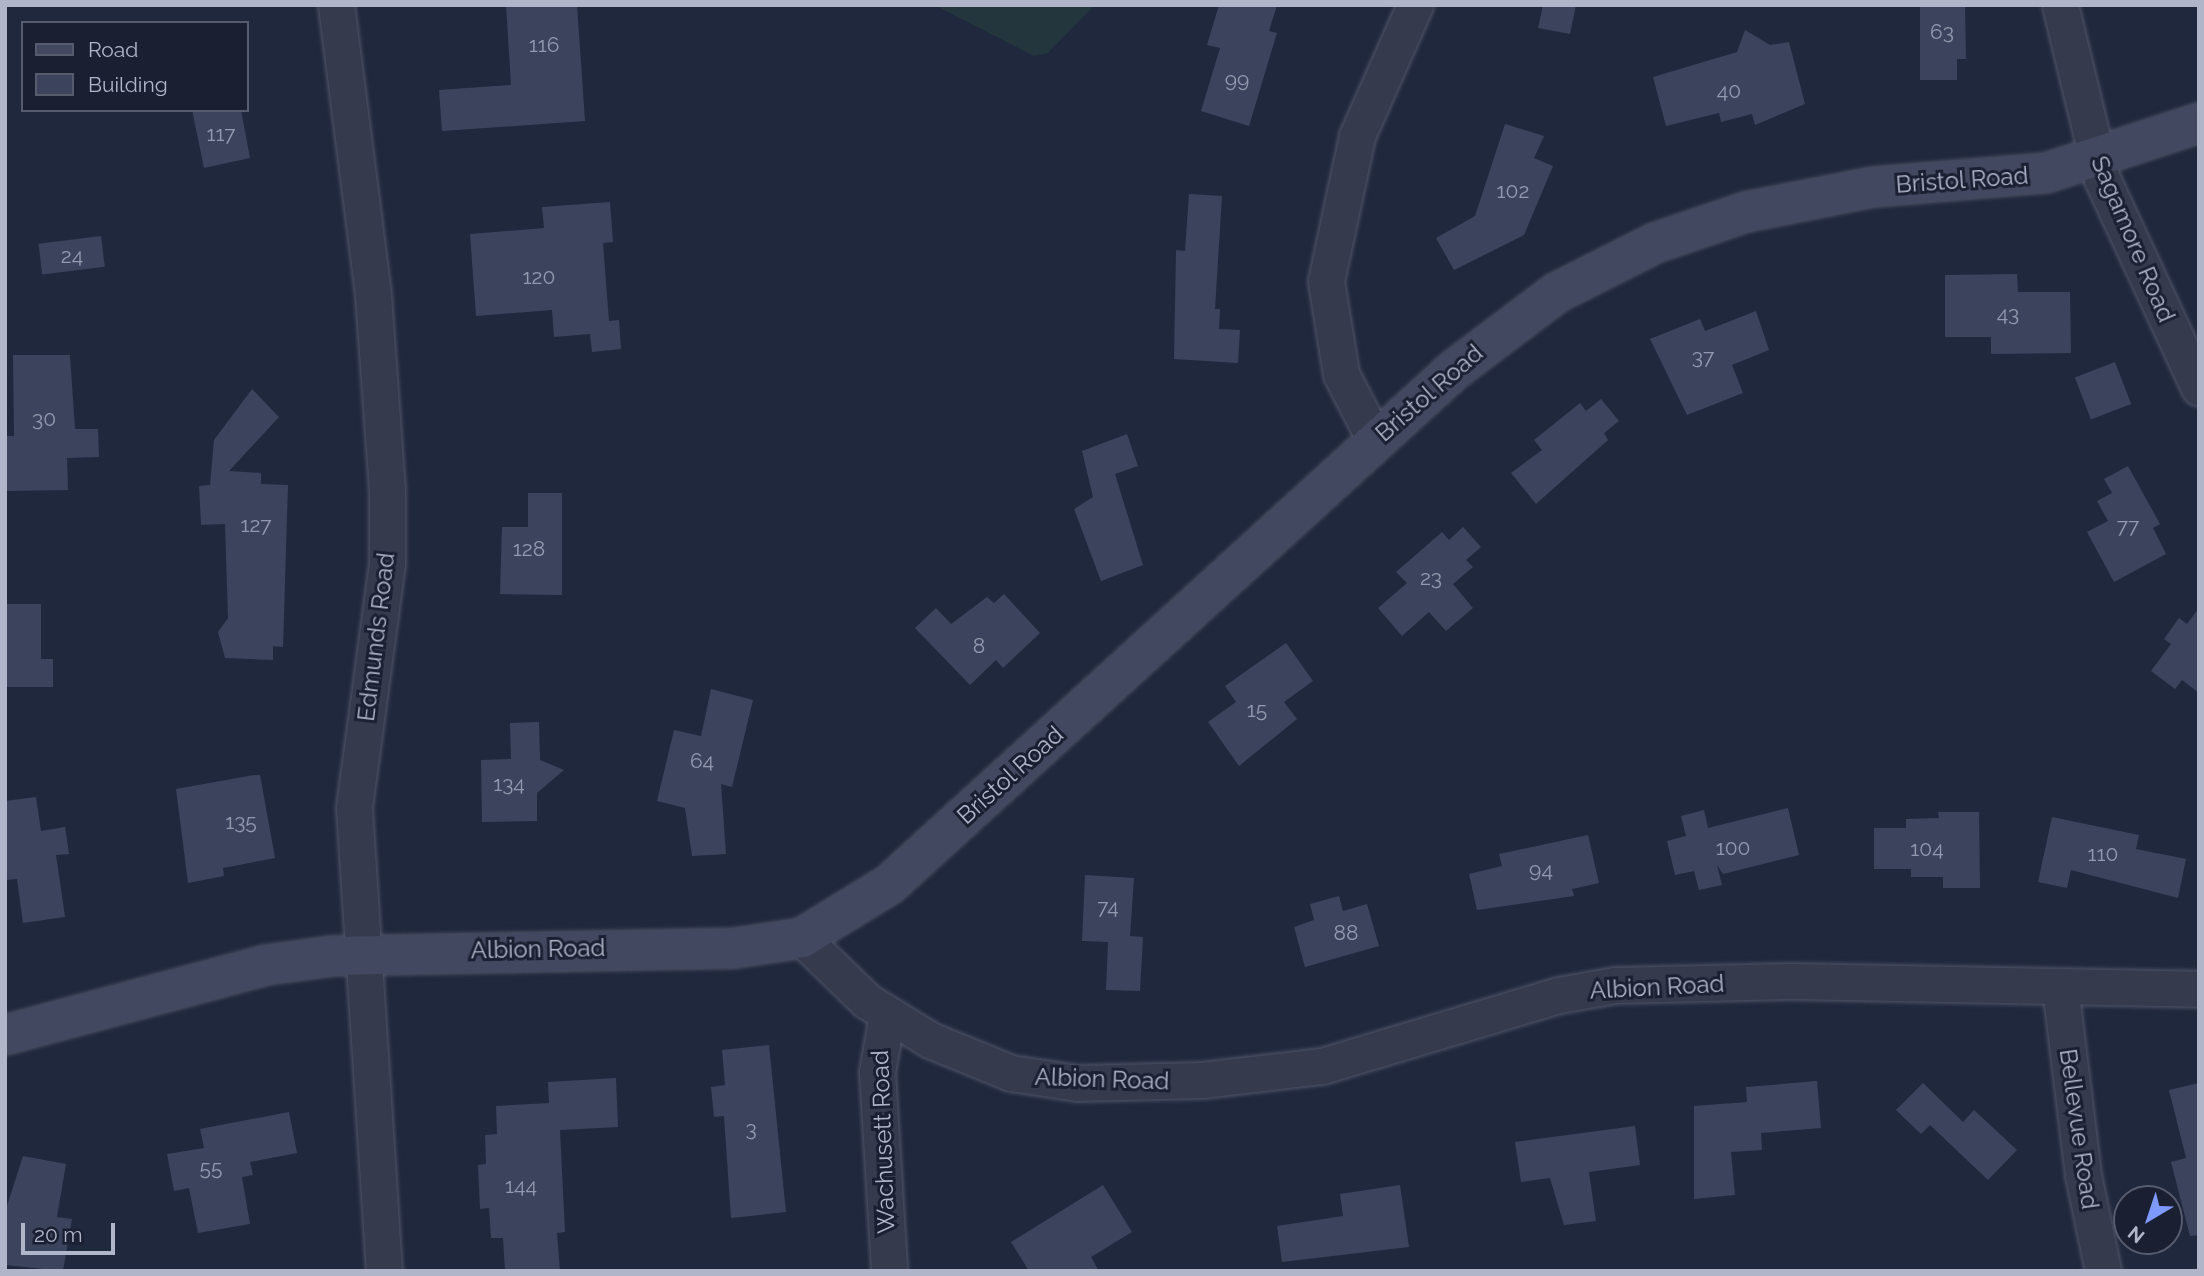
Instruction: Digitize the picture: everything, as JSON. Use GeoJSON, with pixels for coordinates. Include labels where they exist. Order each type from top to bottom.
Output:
{"type":"FeatureCollection","features":[{"type":"Feature","properties":{"kind":"street","name":"Edmunds Road"},"geometry":{"type":"LineString","coordinates":[[336,5],[373,295],[387,489],[387,564],[354,808],[384,1271]]}},
{"type":"Feature","properties":{"kind":"street"},"geometry":{"type":"LineString","coordinates":[[1375,440],[1342,374],[1326,281],[1357,136],[1415,5]]}},
{"type":"Feature","properties":{"kind":"street","name":"Sagamore Road"},"geometry":{"type":"LineString","coordinates":[[2060,5],[2097,161],[2199,388]]}},
{"type":"Feature","properties":{"kind":"street","name":"Bristol Road"},"geometry":{"type":"LineString","coordinates":[[802,939],[890,884],[1375,440],[1534,308],[1677,234],[1820,195],[2027,176],[2097,161],[2199,124]]}},
{"type":"Feature","properties":{"kind":"street","name":"Albion Road"},"geometry":{"type":"LineString","coordinates":[[5,1035],[266,965],[362,954],[735,948],[802,939],[887,1015],[1011,1073],[1060,1082],[1135,1083],[1346,1061],[1559,995],[1615,985],[2199,989]]}},
{"type":"Feature","properties":{"kind":"street","name":"Bellevue Road"},"geometry":{"type":"LineString","coordinates":[[2060,987],[2085,1187],[2103,1271]]}},
{"type":"Feature","properties":{"kind":"street","name":"Wachusett Road"},"geometry":{"type":"LineString","coordinates":[[887,1015],[877,1072],[889,1271]]}},
{"type":"Feature","properties":{"kind":"shaded area"},"geometry":{"type":"Polygon","coordinates":[[[934,5],[1095,5],[1048,53],[1034,56],[934,5]]]}},
{"type":"Feature","properties":{"kind":"building"},"geometry":{"type":"Polygon","coordinates":[[[506,5],[577,5],[585,121],[442,131],[439,90],[511,85],[506,5]]]}},
{"type":"Feature","properties":{"kind":"building"},"geometry":{"type":"Polygon","coordinates":[[[1219,5],[1277,5],[1269,31],[1277,33],[1249,126],[1201,111],[1220,48],[1207,45],[1219,5]]]}},
{"type":"Feature","properties":{"kind":"building"},"geometry":{"type":"Polygon","coordinates":[[[1543,5],[1576,5],[1570,34],[1538,28],[1543,5]]]}},
{"type":"Feature","properties":{"kind":"building"},"geometry":{"type":"Polygon","coordinates":[[[1920,5],[1965,5],[1966,59],[1957,59],[1957,80],[1920,80],[1920,5]]]}},
{"type":"Feature","properties":{"kind":"building"},"geometry":{"type":"Polygon","coordinates":[[[1745,30],[1770,45],[1789,42],[1805,104],[1755,125],[1752,114],[1721,122],[1719,113],[1666,126],[1653,77],[1737,52],[1745,30]]]}},
{"type":"Feature","properties":{"kind":"building"},"geometry":{"type":"Polygon","coordinates":[[[192,112],[241,112],[250,158],[204,168],[192,112]]]}},
{"type":"Feature","properties":{"kind":"building"},"geometry":{"type":"Polygon","coordinates":[[[1505,124],[1544,136],[1534,158],[1553,166],[1524,235],[1454,270],[1436,238],[1475,216],[1505,124]]]}},
{"type":"Feature","properties":{"kind":"building"},"geometry":{"type":"Polygon","coordinates":[[[1189,194],[1222,196],[1215,309],[1220,309],[1219,329],[1240,330],[1238,363],[1174,359],[1176,250],[1185,251],[1189,194]]]}},
{"type":"Feature","properties":{"kind":"building"},"geometry":{"type":"Polygon","coordinates":[[[610,202],[613,242],[603,243],[609,321],[619,320],[621,349],[592,352],[590,334],[554,337],[552,310],[476,316],[470,234],[544,228],[542,207],[610,202]]]}},
{"type":"Feature","properties":{"kind":"building"},"geometry":{"type":"Polygon","coordinates":[[[101,236],[105,267],[42,274],[38,244],[101,236]]]}},
{"type":"Feature","properties":{"kind":"building"},"geometry":{"type":"Polygon","coordinates":[[[2017,274],[2018,292],[2070,292],[2071,353],[1991,354],[1991,337],[1945,337],[1945,275],[2017,274]]]}},
{"type":"Feature","properties":{"kind":"building"},"geometry":{"type":"Polygon","coordinates":[[[1756,311],[1769,350],[1732,365],[1743,393],[1687,415],[1650,339],[1700,319],[1705,331],[1756,311]]]}},
{"type":"Feature","properties":{"kind":"building"},"geometry":{"type":"Polygon","coordinates":[[[13,355],[70,355],[75,429],[98,429],[99,457],[67,458],[68,490],[5,491],[5,436],[14,436],[13,355]]]}},
{"type":"Feature","properties":{"kind":"building"},"geometry":{"type":"Polygon","coordinates":[[[2115,362],[2131,404],[2091,419],[2075,377],[2115,362]]]}},
{"type":"Feature","properties":{"kind":"building"},"geometry":{"type":"Polygon","coordinates":[[[252,389],[279,417],[229,471],[261,473],[261,484],[288,485],[283,647],[273,646],[273,660],[225,658],[218,632],[228,618],[225,524],[201,525],[199,486],[210,485],[214,440],[252,389]]]}},
{"type":"Feature","properties":{"kind":"building"},"geometry":{"type":"Polygon","coordinates":[[[1601,399],[1619,421],[1604,433],[1608,440],[1536,504],[1511,473],[1542,450],[1534,440],[1580,403],[1586,411],[1601,399]]]}},
{"type":"Feature","properties":{"kind":"building"},"geometry":{"type":"Polygon","coordinates":[[[1127,434],[1138,466],[1115,474],[1143,565],[1101,581],[1074,509],[1093,497],[1082,451],[1127,434]]]}},
{"type":"Feature","properties":{"kind":"building"},"geometry":{"type":"Polygon","coordinates":[[[2128,466],[2160,524],[2153,528],[2166,554],[2114,582],[2087,532],[2108,521],[2097,501],[2112,493],[2104,479],[2128,466]]]}},
{"type":"Feature","properties":{"kind":"building"},"geometry":{"type":"Polygon","coordinates":[[[528,493],[562,493],[562,595],[500,594],[502,527],[528,527],[528,493]]]}},
{"type":"Feature","properties":{"kind":"building"},"geometry":{"type":"Polygon","coordinates":[[[1463,527],[1481,547],[1466,560],[1473,567],[1453,584],[1473,608],[1446,631],[1429,612],[1402,636],[1378,608],[1407,583],[1396,572],[1442,532],[1449,540],[1463,527]]]}},
{"type":"Feature","properties":{"kind":"building"},"geometry":{"type":"Polygon","coordinates":[[[1004,594],[1040,633],[1003,668],[996,660],[970,685],[915,628],[936,608],[951,624],[987,597],[994,603],[1004,594]]]}},
{"type":"Feature","properties":{"kind":"building"},"geometry":{"type":"Polygon","coordinates":[[[5,604],[41,604],[41,659],[53,659],[53,687],[5,687],[5,604]]]}},
{"type":"Feature","properties":{"kind":"building"},"geometry":{"type":"Polygon","coordinates":[[[2199,608],[2199,693],[2182,680],[2175,689],[2151,671],[2171,644],[2164,639],[2179,618],[2187,624],[2199,608]]]}},
{"type":"Feature","properties":{"kind":"building"},"geometry":{"type":"Polygon","coordinates":[[[1286,643],[1313,681],[1284,702],[1297,719],[1239,766],[1208,722],[1236,702],[1225,686],[1286,643]]]}},
{"type":"Feature","properties":{"kind":"building"},"geometry":{"type":"Polygon","coordinates":[[[711,689],[753,700],[732,787],[721,784],[726,854],[692,856],[685,808],[657,801],[674,730],[701,736],[711,689]]]}},
{"type":"Feature","properties":{"kind":"building"},"geometry":{"type":"Polygon","coordinates":[[[539,722],[540,760],[564,770],[537,793],[537,821],[482,822],[481,760],[511,759],[510,723],[539,722]]]}},
{"type":"Feature","properties":{"kind":"building"},"geometry":{"type":"Polygon","coordinates":[[[260,775],[275,858],[223,868],[224,876],[188,883],[176,789],[260,775]]]}},
{"type":"Feature","properties":{"kind":"building"},"geometry":{"type":"Polygon","coordinates":[[[36,797],[41,831],[65,827],[69,854],[56,855],[65,917],[23,923],[17,879],[5,880],[5,801],[36,797]]]}},
{"type":"Feature","properties":{"kind":"building"},"geometry":{"type":"Polygon","coordinates":[[[1788,808],[1799,855],[1723,874],[1717,865],[1722,885],[1699,890],[1694,871],[1675,875],[1667,841],[1686,836],[1681,816],[1704,810],[1708,828],[1788,808]]]}},
{"type":"Feature","properties":{"kind":"building"},"geometry":{"type":"Polygon","coordinates":[[[1938,812],[1979,812],[1980,888],[1943,888],[1943,877],[1911,877],[1911,869],[1874,869],[1874,828],[1906,828],[1906,819],[1939,818],[1938,812]]]}},
{"type":"Feature","properties":{"kind":"building"},"geometry":{"type":"Polygon","coordinates":[[[2052,817],[2139,835],[2136,849],[2186,859],[2178,898],[2071,870],[2067,888],[2038,882],[2052,817]]]}},
{"type":"Feature","properties":{"kind":"building"},"geometry":{"type":"Polygon","coordinates":[[[1588,835],[1599,883],[1572,889],[1574,896],[1477,910],[1469,874],[1502,866],[1499,854],[1588,835]]]}},
{"type":"Feature","properties":{"kind":"building"},"geometry":{"type":"Polygon","coordinates":[[[1085,875],[1134,878],[1130,936],[1143,937],[1140,991],[1106,990],[1108,942],[1082,941],[1085,875]]]}},
{"type":"Feature","properties":{"kind":"building"},"geometry":{"type":"Polygon","coordinates":[[[1339,896],[1343,911],[1367,904],[1379,946],[1305,967],[1294,927],[1314,920],[1310,904],[1339,896]]]}},
{"type":"Feature","properties":{"kind":"building"},"geometry":{"type":"Polygon","coordinates":[[[769,1045],[786,1212],[731,1218],[724,1116],[714,1117],[711,1087],[725,1085],[722,1050],[769,1045]]]}},
{"type":"Feature","properties":{"kind":"building"},"geometry":{"type":"Polygon","coordinates":[[[616,1078],[618,1127],[560,1130],[565,1232],[557,1233],[560,1271],[505,1271],[503,1238],[491,1238],[489,1208],[480,1209],[478,1165],[486,1164],[485,1135],[497,1134],[496,1106],[549,1103],[548,1082],[616,1078]]]}},
{"type":"Feature","properties":{"kind":"building"},"geometry":{"type":"Polygon","coordinates":[[[1817,1081],[1821,1128],[1761,1133],[1762,1150],[1731,1152],[1735,1195],[1694,1199],[1694,1106],[1747,1102],[1746,1087],[1817,1081]]]}},
{"type":"Feature","properties":{"kind":"building"},"geometry":{"type":"Polygon","coordinates":[[[1923,1083],[1963,1122],[1974,1110],[2017,1150],[1988,1180],[1930,1125],[1921,1134],[1896,1110],[1923,1083]]]}},
{"type":"Feature","properties":{"kind":"building"},"geometry":{"type":"Polygon","coordinates":[[[2199,1083],[2199,1235],[2190,1236],[2183,1209],[2183,1185],[2177,1185],[2171,1162],[2186,1158],[2169,1090],[2199,1083]]]}},
{"type":"Feature","properties":{"kind":"building"},"geometry":{"type":"Polygon","coordinates":[[[289,1112],[297,1153],[250,1162],[253,1175],[242,1177],[250,1224],[198,1233],[189,1188],[174,1191],[167,1154],[204,1148],[200,1129],[289,1112]]]}},
{"type":"Feature","properties":{"kind":"building"},"geometry":{"type":"Polygon","coordinates":[[[1635,1126],[1640,1165],[1589,1172],[1596,1221],[1564,1225],[1550,1178],[1521,1182],[1515,1142],[1635,1126]]]}},
{"type":"Feature","properties":{"kind":"building"},"geometry":{"type":"Polygon","coordinates":[[[23,1156],[66,1164],[57,1217],[72,1219],[63,1271],[5,1265],[5,1212],[23,1156]]]}},
{"type":"Feature","properties":{"kind":"building"},"geometry":{"type":"Polygon","coordinates":[[[1103,1185],[1132,1232],[1091,1257],[1099,1271],[1029,1271],[1011,1242],[1103,1185]]]}},
{"type":"Feature","properties":{"kind":"building"},"geometry":{"type":"Polygon","coordinates":[[[1400,1185],[1409,1247],[1282,1262],[1277,1226],[1343,1216],[1340,1194],[1400,1185]]]}}]}
